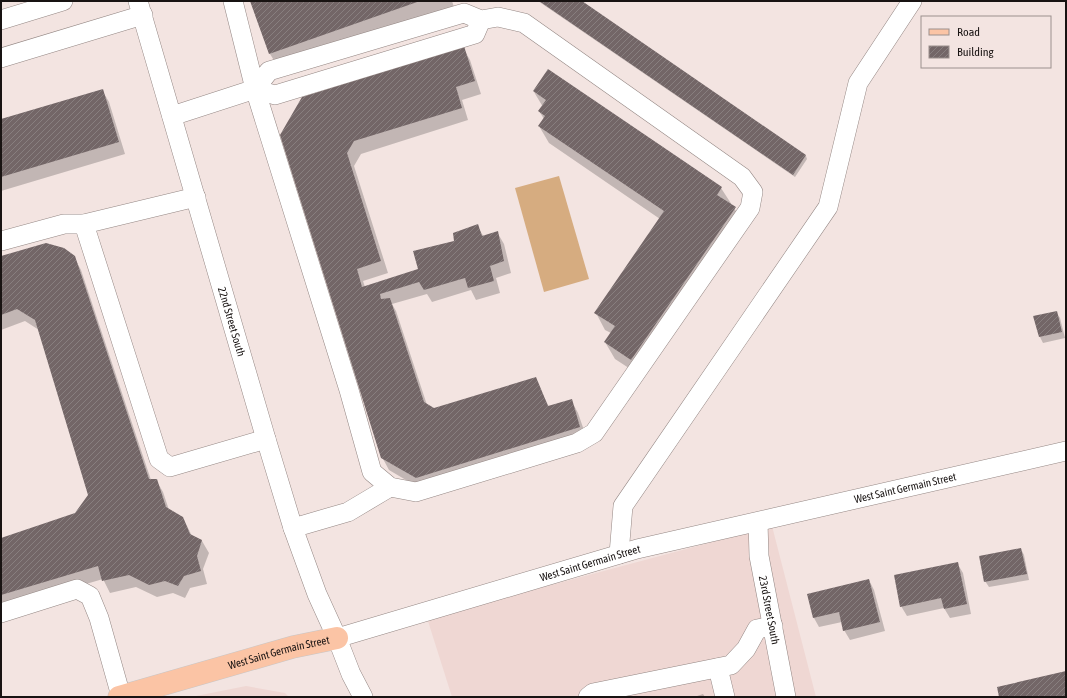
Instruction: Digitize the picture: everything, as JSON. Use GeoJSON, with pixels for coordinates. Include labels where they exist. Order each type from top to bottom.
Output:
{"type":"FeatureCollection","features":[{"type":"Feature","properties":{"kind":"main road","name":"West Saint Germain Street"},"geometry":{"type":"LineString","coordinates":[[120,697],[293,646],[337,638]]}},
{"type":"Feature","properties":{"kind":"street"},"geometry":{"type":"LineString","coordinates":[[1,20],[63,1]]}},
{"type":"Feature","properties":{"kind":"street"},"geometry":{"type":"LineString","coordinates":[[172,116],[256,90],[275,95],[475,34],[481,20],[498,17],[524,23],[742,177],[753,192],[750,208],[594,433],[577,443],[416,492],[390,487],[372,472],[349,390],[256,90],[233,1]]}},
{"type":"Feature","properties":{"kind":"street"},"geometry":{"type":"LineString","coordinates":[[619,554],[623,506],[828,207],[858,83],[912,1]]}},
{"type":"Feature","properties":{"kind":"street"},"geometry":{"type":"LineString","coordinates":[[1,58],[141,8]]}},
{"type":"Feature","properties":{"kind":"street","name":"22nd Street South"},"geometry":{"type":"LineString","coordinates":[[141,8],[266,439],[294,528],[317,594],[363,697]]}},
{"type":"Feature","properties":{"kind":"street"},"geometry":{"type":"LineString","coordinates":[[1,242],[64,224],[84,224],[196,197]]}},
{"type":"Feature","properties":{"kind":"street"},"geometry":{"type":"LineString","coordinates":[[84,224],[159,459],[170,467],[266,439]]}},
{"type":"Feature","properties":{"kind":"street","name":"West Saint Germain Street"},"geometry":{"type":"LineString","coordinates":[[337,638],[619,554],[1066,451]]}},
{"type":"Feature","properties":{"kind":"street"},"geometry":{"type":"LineString","coordinates":[[294,528],[348,512],[390,487]]}},
{"type":"Feature","properties":{"kind":"street","name":"23rd Street South"},"geometry":{"type":"LineString","coordinates":[[758,522],[759,556],[786,697]]}},
{"type":"Feature","properties":{"kind":"street"},"geometry":{"type":"LineString","coordinates":[[1,612],[77,589],[90,596],[99,618],[120,697]]}},
{"type":"Feature","properties":{"kind":"street"},"geometry":{"type":"LineString","coordinates":[[588,697],[593,693],[731,665],[746,649],[757,629],[773,626]]}},
{"type":"Feature","properties":{"kind":"street"},"geometry":{"type":"LineString","coordinates":[[718,668],[725,697]]}},
{"type":"Feature","properties":{"kind":"shaded area"},"geometry":{"type":"Polygon","coordinates":[[[559,176],[589,279],[544,292],[515,188],[559,176]]]}},
{"type":"Feature","properties":{"kind":"shaded area"},"geometry":{"type":"Polygon","coordinates":[[[772,526],[816,697],[452,697],[427,618],[772,526]]]}},
{"type":"Feature","properties":{"kind":"shaded area"},"geometry":{"type":"Polygon","coordinates":[[[246,686],[285,693],[289,697],[191,697],[246,686]]]}},
{"type":"Feature","properties":{"kind":"building"},"geometry":{"type":"Polygon","coordinates":[[[250,1],[420,1],[269,54],[250,1]]]}},
{"type":"Feature","properties":{"kind":"building"},"geometry":{"type":"Polygon","coordinates":[[[539,1],[582,1],[806,155],[793,175],[539,1]]]}},
{"type":"Feature","properties":{"kind":"building"},"geometry":{"type":"Polygon","coordinates":[[[464,46],[475,81],[456,87],[462,108],[354,141],[347,153],[381,261],[357,269],[362,287],[418,269],[413,251],[454,241],[453,233],[478,224],[482,236],[498,231],[504,261],[490,266],[494,281],[468,288],[465,278],[424,290],[419,282],[380,294],[381,299],[390,298],[424,402],[434,408],[536,377],[548,406],[572,399],[580,427],[416,478],[381,458],[280,135],[302,97],[464,46]]]}},
{"type":"Feature","properties":{"kind":"building"},"geometry":{"type":"Polygon","coordinates":[[[548,69],[722,187],[717,195],[736,207],[631,360],[604,342],[615,326],[594,313],[664,211],[538,126],[545,116],[538,111],[546,100],[533,91],[548,69]]]}},
{"type":"Feature","properties":{"kind":"building"},"geometry":{"type":"Polygon","coordinates":[[[103,89],[119,142],[1,177],[1,119],[103,89]]]}},
{"type":"Feature","properties":{"kind":"building"},"geometry":{"type":"Polygon","coordinates":[[[46,243],[64,248],[75,256],[149,479],[157,479],[166,507],[183,517],[190,534],[202,540],[197,556],[201,571],[184,576],[178,586],[165,581],[149,585],[129,575],[102,581],[98,566],[1,595],[1,538],[75,513],[88,495],[35,320],[17,309],[1,315],[1,256],[46,243]]]}},
{"type":"Feature","properties":{"kind":"building"},"geometry":{"type":"Polygon","coordinates":[[[1057,311],[1062,332],[1039,337],[1033,316],[1057,311]]]}},
{"type":"Feature","properties":{"kind":"building"},"geometry":{"type":"Polygon","coordinates":[[[1021,548],[1027,574],[984,582],[979,556],[1021,548]]]}},
{"type":"Feature","properties":{"kind":"building"},"geometry":{"type":"Polygon","coordinates":[[[958,562],[967,604],[944,609],[941,598],[900,607],[894,575],[958,562]]]}},
{"type":"Feature","properties":{"kind":"building"},"geometry":{"type":"Polygon","coordinates":[[[869,579],[880,622],[843,631],[839,612],[813,618],[807,594],[869,579]]]}},
{"type":"Feature","properties":{"kind":"building"},"geometry":{"type":"Polygon","coordinates":[[[1066,671],[1066,697],[999,697],[997,687],[1066,671]]]}}]}
